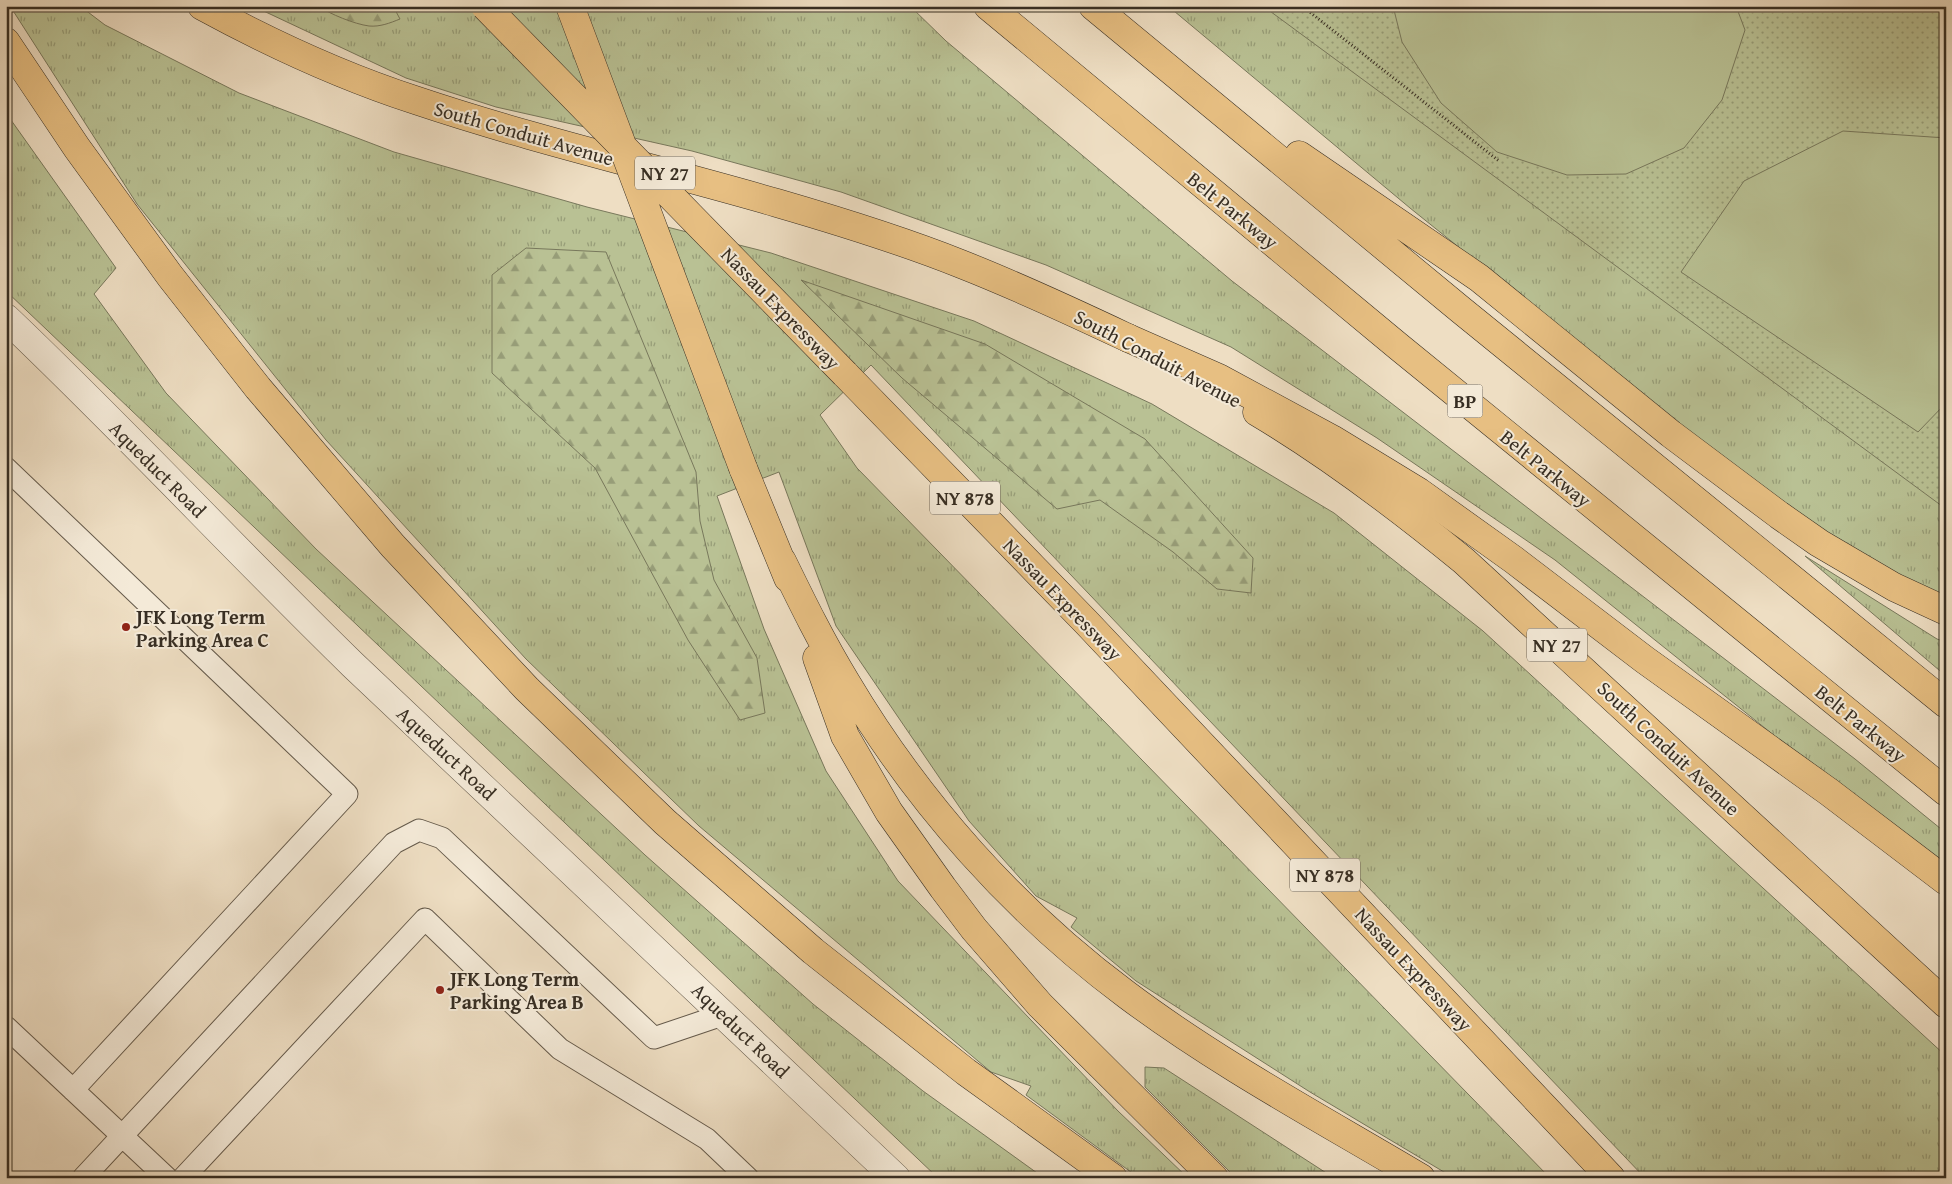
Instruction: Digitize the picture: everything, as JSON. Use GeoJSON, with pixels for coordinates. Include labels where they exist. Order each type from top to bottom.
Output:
{"type":"FeatureCollection","features":[{"type":"Feature","properties":{"kind":"main road","name":"South Conduit Avenue"},"geometry":{"type":"LineString","coordinates":[[202,6],[239,26],[340,72],[413,100],[548,142],[778,203],[959,263],[1044,299],[1128,338],[1210,383],[1284,428],[1344,468],[1407,514],[1464,561],[1946,1004]]}},
{"type":"Feature","properties":{"kind":"main road","name":"Nassau Expressway"},"geometry":{"type":"LineString","coordinates":[[485,6],[1086,622],[1611,1178]]}},
{"type":"Feature","properties":{"kind":"main road"},"geometry":{"type":"LineString","coordinates":[[570,6],[743,468],[782,561],[845,736],[889,812],[916,852],[974,929],[1040,1005],[1214,1178]]}},
{"type":"Feature","properties":{"kind":"main road","name":"Belt Parkway"},"geometry":{"type":"LineString","coordinates":[[988,6],[1391,341],[1946,792]]}},
{"type":"Feature","properties":{"kind":"main road"},"geometry":{"type":"LineString","coordinates":[[1094,6],[1461,310],[1946,704]]}},
{"type":"Feature","properties":{"kind":"main road"},"geometry":{"type":"LineString","coordinates":[[6,42],[78,148],[170,276],[242,367],[304,443],[393,546],[521,683],[665,822],[813,951],[966,1072],[1113,1178]]}},
{"type":"Feature","properties":{"kind":"main road"},"geometry":{"type":"LineString","coordinates":[[1140,46],[1479,278],[1671,434],[1779,515],[1819,543],[1894,587],[1946,611]]}},
{"type":"Feature","properties":{"kind":"main road"},"geometry":{"type":"LineString","coordinates":[[1128,338],[1227,382],[1332,439],[1419,492],[1514,560],[1645,660],[1860,815],[1946,881]]}},
{"type":"Feature","properties":{"kind":"main road"},"geometry":{"type":"LineString","coordinates":[[782,561],[845,681],[874,727],[944,820],[979,862],[1029,912],[1085,962],[1127,996],[1172,1027],[1248,1076],[1421,1178]]}},
{"type":"Feature","properties":{"kind":"street","name":"Aqueduct Road"},"geometry":{"type":"LineString","coordinates":[[6,318],[334,646],[725,1014],[896,1178]]}},
{"type":"Feature","properties":{"kind":"lane"},"geometry":{"type":"LineString","coordinates":[[6,468],[347,794],[73,1090]]}},
{"type":"Feature","properties":{"kind":"lane"},"geometry":{"type":"LineString","coordinates":[[83,1178],[394,843],[419,830],[442,838],[654,1038],[725,1014]]}},
{"type":"Feature","properties":{"kind":"lane"},"geometry":{"type":"LineString","coordinates":[[183,1178],[425,919],[560,1049],[707,1139],[748,1178]]}},
{"type":"Feature","properties":{"kind":"lane"},"geometry":{"type":"LineString","coordinates":[[6,1027],[167,1178]]}},
{"type":"Feature","properties":{"kind":"path"},"geometry":{"type":"LineString","coordinates":[[1302,6],[1498,161]]}},
{"type":"Feature","properties":{"kind":"green space"},"geometry":{"type":"Polygon","coordinates":[[[10,6],[80,6],[105,25],[239,93],[394,152],[587,207],[771,253],[974,321],[1152,404],[1334,513],[1483,631],[1946,1056],[1946,1178],[1645,1178],[871,365],[820,415],[857,468],[1550,1178],[1454,1178],[1310,1092],[1136,981],[1071,927],[1077,918],[1036,896],[969,821],[836,626],[779,472],[717,496],[764,629],[826,771],[898,881],[1118,1111],[1188,1178],[1139,1178],[1026,1095],[1031,1086],[991,1072],[699,826],[526,659],[326,440],[137,204],[10,6]]]}},
{"type":"Feature","properties":{"kind":"green space"},"geometry":{"type":"Polygon","coordinates":[[[253,6],[910,6],[946,41],[1232,281],[1855,759],[1946,833],[1946,873],[1555,560],[1377,438],[1231,347],[1046,265],[841,192],[692,151],[496,107],[406,78],[253,6]]]}},
{"type":"Feature","properties":{"kind":"green space"},"geometry":{"type":"Polygon","coordinates":[[[318,6],[393,6],[400,19],[381,25],[369,26],[342,18],[318,6]]]}},
{"type":"Feature","properties":{"kind":"green space"},"geometry":{"type":"Polygon","coordinates":[[[1168,6],[1946,6],[1946,597],[1875,564],[1751,482],[1410,208],[1168,6]]]}},
{"type":"Feature","properties":{"kind":"green space"},"geometry":{"type":"Polygon","coordinates":[[[1263,6],[1946,6],[1946,509],[1263,6]]]}},
{"type":"Feature","properties":{"kind":"green space"},"geometry":{"type":"Polygon","coordinates":[[[1393,6],[1736,6],[1745,30],[1722,100],[1684,148],[1626,174],[1567,175],[1497,152],[1441,103],[1402,42],[1393,6]]]}},
{"type":"Feature","properties":{"kind":"green space"},"geometry":{"type":"Polygon","coordinates":[[[6,113],[116,268],[94,294],[166,393],[316,549],[645,855],[813,1004],[923,1091],[1044,1178],[938,1178],[6,291],[6,113]]]}},
{"type":"Feature","properties":{"kind":"green space"},"geometry":{"type":"Polygon","coordinates":[[[1843,131],[1946,138],[1946,403],[1918,432],[1681,272],[1744,181],[1843,131]]]}},
{"type":"Feature","properties":{"kind":"green space"},"geometry":{"type":"Polygon","coordinates":[[[526,248],[606,252],[696,472],[700,521],[714,580],[757,658],[765,713],[740,720],[688,640],[595,468],[492,373],[492,275],[526,248]]]}},
{"type":"Feature","properties":{"kind":"green space"},"geometry":{"type":"Polygon","coordinates":[[[801,280],[985,344],[1145,439],[1253,558],[1251,593],[1217,589],[1173,552],[1100,500],[1057,509],[902,378],[801,280]]]}},
{"type":"Feature","properties":{"kind":"green space"},"geometry":{"type":"Polygon","coordinates":[[[1805,556],[1937,639],[1946,642],[1946,676],[1805,556]]]}},
{"type":"Feature","properties":{"kind":"green space"},"geometry":{"type":"Polygon","coordinates":[[[1145,1067],[1164,1068],[1334,1178],[1236,1178],[1145,1087],[1145,1067]]]}},
{"type":"Feature","properties":{"kind":"place","name":"JFK Long Term Parking Area C"},"geometry":{"type":"Point","coordinates":[126,627]}},
{"type":"Feature","properties":{"kind":"place","name":"JFK Long Term Parking Area B"},"geometry":{"type":"Point","coordinates":[440,990]}}]}
